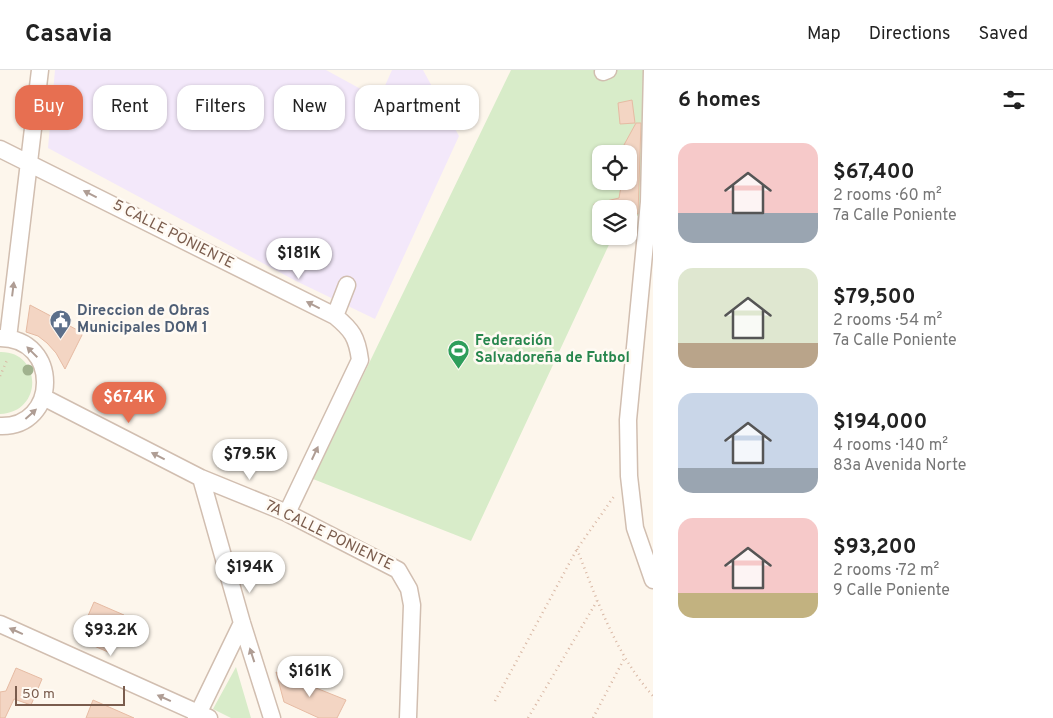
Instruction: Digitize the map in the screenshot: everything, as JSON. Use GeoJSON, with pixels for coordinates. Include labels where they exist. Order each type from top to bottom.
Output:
{"type":"FeatureCollection","features":[{"type":"Feature","properties":{"kind":"street"},"geometry":{"type":"LineString","coordinates":[[0,426],[18,423],[29,417],[43,397],[46,384],[40,359],[31,349],[20,341],[4,338],[40,70]]}},
{"type":"Feature","properties":{"kind":"street"},"geometry":{"type":"LineString","coordinates":[[652,70],[651,202],[628,420],[629,476],[636,528],[653,580]]}},
{"type":"Feature","properties":{"kind":"street","name":"5 CALLE PONIENTE"},"geometry":{"type":"LineString","coordinates":[[0,148],[335,316],[347,326],[358,343],[360,360],[287,513]]}},
{"type":"Feature","properties":{"kind":"street"},"geometry":{"type":"LineString","coordinates":[[335,316],[347,285]]}},
{"type":"Feature","properties":{"kind":"street","name":"7A CALLE PONIENTE"},"geometry":{"type":"LineString","coordinates":[[43,397],[201,478],[287,513],[398,570],[409,589],[412,606],[408,718]]}},
{"type":"Feature","properties":{"kind":"street"},"geometry":{"type":"LineString","coordinates":[[201,478],[242,624],[272,718]]}},
{"type":"Feature","properties":{"kind":"street"},"geometry":{"type":"LineString","coordinates":[[0,624],[201,716],[242,624]]}},
{"type":"Feature","properties":{"kind":"path"},"geometry":{"type":"LineString","coordinates":[[0,376],[8,358]]}},
{"type":"Feature","properties":{"kind":"path"},"geometry":{"type":"LineString","coordinates":[[496,701],[577,549],[629,476]]}},
{"type":"Feature","properties":{"kind":"path"},"geometry":{"type":"LineString","coordinates":[[577,549],[597,601],[625,657],[642,684],[653,696]]}},
{"type":"Feature","properties":{"kind":"path"},"geometry":{"type":"LineString","coordinates":[[528,718],[597,601]]}},
{"type":"Feature","properties":{"kind":"path"},"geometry":{"type":"LineString","coordinates":[[593,718],[625,657]]}},
{"type":"Feature","properties":{"kind":"shaded area"},"geometry":{"type":"Polygon","coordinates":[[[55,70],[326,70],[355,86],[355,130],[456,130],[459,136],[375,319],[296,281],[48,148],[50,130],[83,130],[83,85],[54,85],[55,70]]]}},
{"type":"Feature","properties":{"kind":"shaded area"},"geometry":{"type":"Polygon","coordinates":[[[392,70],[423,70],[431,85],[385,85],[392,70]]]}},
{"type":"Feature","properties":{"kind":"green space","name":"Federación Salvadoreña de Futbol"},"geometry":{"type":"Polygon","coordinates":[[[511,70],[647,70],[640,214],[637,216],[637,200],[592,200],[592,245],[609,245],[471,541],[313,479],[511,70]]]}},
{"type":"Feature","properties":{"kind":"green space"},"geometry":{"type":"Polygon","coordinates":[[[0,352],[14,354],[24,361],[30,371],[32,382],[30,393],[24,403],[14,411],[0,414],[0,352]]]}},
{"type":"Feature","properties":{"kind":"green space"},"geometry":{"type":"Polygon","coordinates":[[[236,667],[251,718],[231,718],[213,709],[236,667]]]}},
{"type":"Feature","properties":{"kind":"building"},"geometry":{"type":"Polygon","coordinates":[[[632,100],[635,123],[620,124],[618,103],[632,100]]]}},
{"type":"Feature","properties":{"kind":"building"},"geometry":{"type":"Polygon","coordinates":[[[636,123],[641,123],[638,214],[637,200],[611,200],[619,198],[620,190],[637,190],[637,145],[624,145],[636,123]]]}},
{"type":"Feature","properties":{"kind":"building","name":"Direccion de Obras Municipales DOM 1"},"geometry":{"type":"Polygon","coordinates":[[[30,305],[83,333],[65,369],[56,353],[47,343],[38,336],[26,332],[30,305]]]}},
{"type":"Feature","properties":{"kind":"building"},"geometry":{"type":"Polygon","coordinates":[[[94,602],[124,615],[108,652],[78,639],[94,602]]]}},
{"type":"Feature","properties":{"kind":"building"},"geometry":{"type":"Polygon","coordinates":[[[16,668],[42,679],[31,705],[14,699],[5,718],[0,718],[0,692],[6,691],[16,668]]]}},
{"type":"Feature","properties":{"kind":"building"},"geometry":{"type":"Polygon","coordinates":[[[276,672],[346,700],[337,718],[319,718],[284,702],[276,672]]]}},
{"type":"Feature","properties":{"kind":"building"},"geometry":{"type":"Polygon","coordinates":[[[93,700],[134,718],[86,718],[93,700]]]}},
{"type":"Feature","properties":{"kind":"place","name":"Direccion de Obras Municipales DOM 1"},"geometry":{"type":"Point","coordinates":[61,339]}},
{"type":"Feature","properties":{"kind":"place","name":"Federación Salvadoreña de Futbol"},"geometry":{"type":"Point","coordinates":[459,369]}}]}
